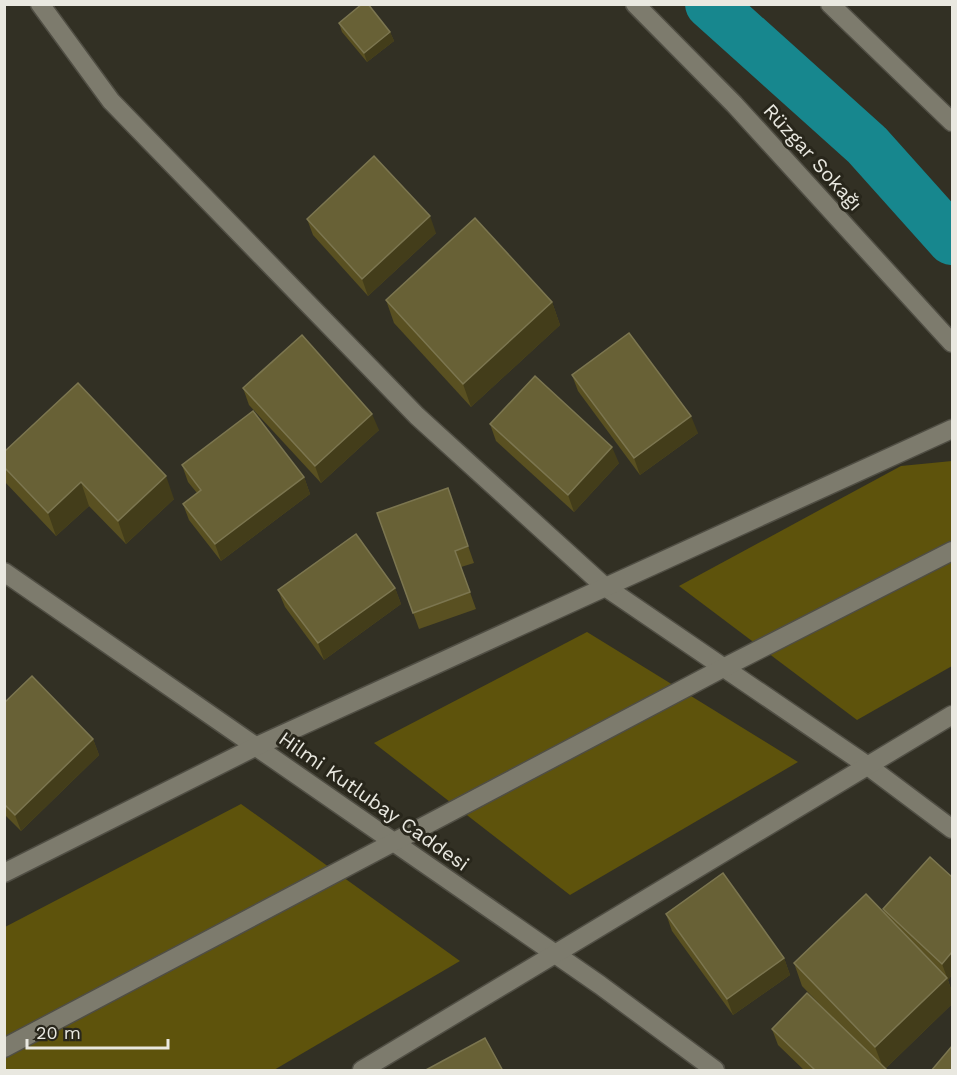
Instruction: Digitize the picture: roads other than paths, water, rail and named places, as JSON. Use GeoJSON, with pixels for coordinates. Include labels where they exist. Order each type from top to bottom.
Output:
{"type":"FeatureCollection","features":[{"type":"Feature","properties":{"kind":"street"},"geometry":{"type":"LineString","coordinates":[[40,4],[111,101],[417,416],[603,586],[868,766],[952,829]]}},
{"type":"Feature","properties":{"kind":"street","name":"Rüzgar Sokağı"},"geometry":{"type":"LineString","coordinates":[[635,4],[734,104],[952,343]]}},
{"type":"Feature","properties":{"kind":"street"},"geometry":{"type":"LineString","coordinates":[[830,4],[952,122]]}},
{"type":"Feature","properties":{"kind":"street"},"geometry":{"type":"LineString","coordinates":[[4,873],[257,746],[603,586],[952,429]]}},
{"type":"Feature","properties":{"kind":"street"},"geometry":{"type":"LineString","coordinates":[[4,1048],[723,668],[952,551]]}},
{"type":"Feature","properties":{"kind":"street","name":"Hilmi Kutlubay Caddesi"},"geometry":{"type":"LineString","coordinates":[[4,572],[557,955],[715,1071]]}},
{"type":"Feature","properties":{"kind":"street"},"geometry":{"type":"LineString","coordinates":[[362,1071],[952,715]]}},
{"type":"Feature","properties":{"kind":"waterway"},"geometry":{"type":"LineString","coordinates":[[710,4],[867,145],[952,240]]}}]}
